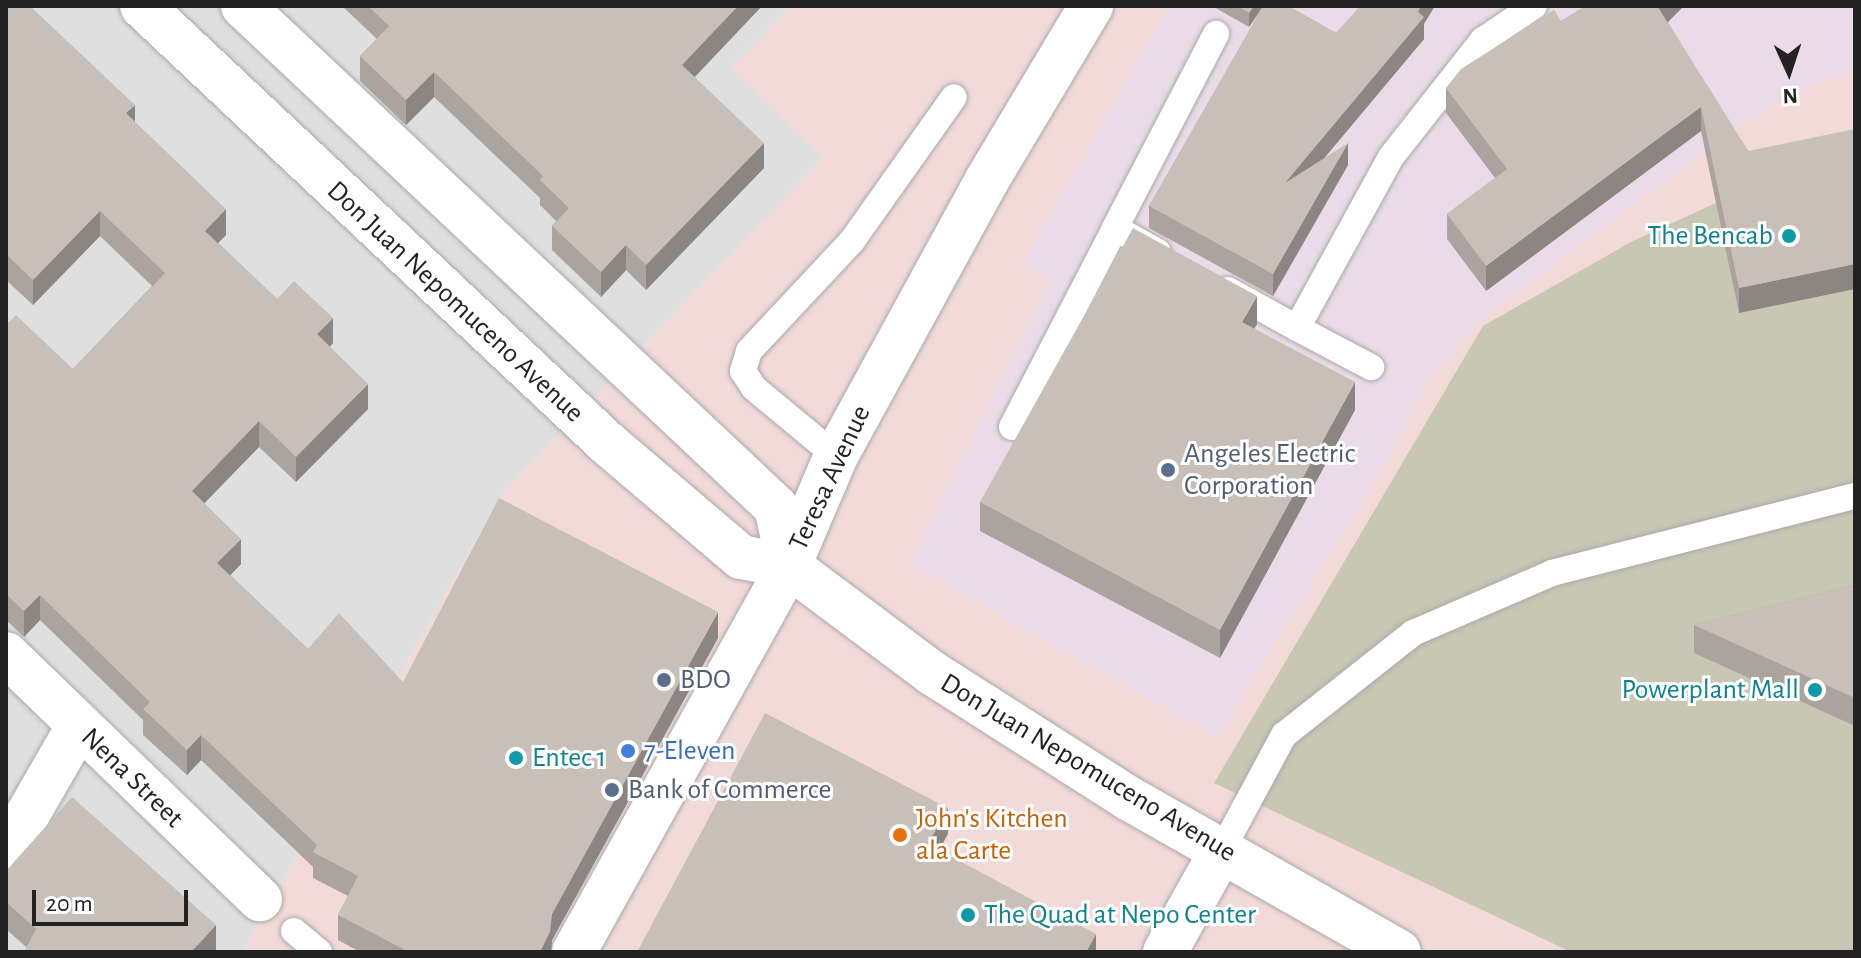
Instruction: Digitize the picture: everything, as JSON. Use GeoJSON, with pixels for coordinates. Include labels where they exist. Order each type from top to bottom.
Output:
{"type":"FeatureCollection","features":[{"type":"Feature","properties":{"kind":"street","name":"Don Juan Nepomuceno Avenue"},"geometry":{"type":"LineString","coordinates":[[142,6],[607,443],[741,557],[789,566],[932,673],[1130,799],[1399,952]]}},
{"type":"Feature","properties":{"kind":"street"},"geometry":{"type":"LineString","coordinates":[[243,6],[776,507],[789,566]]}},
{"type":"Feature","properties":{"kind":"street","name":"Teresa Avenue"},"geometry":{"type":"LineString","coordinates":[[574,952],[789,566],[836,456],[1081,10]]}},
{"type":"Feature","properties":{"kind":"street"},"geometry":{"type":"LineString","coordinates":[[224,84],[276,37]]}},
{"type":"Feature","properties":{"kind":"street","name":"Nena Street"},"geometry":{"type":"LineString","coordinates":[[6,654],[78,727],[260,899]]}},
{"type":"Feature","properties":{"kind":"street"},"geometry":{"type":"LineString","coordinates":[[6,852],[78,727]]}},
{"type":"Feature","properties":{"kind":"street"},"geometry":{"type":"LineString","coordinates":[[1165,952],[1222,850]]}},
{"type":"Feature","properties":{"kind":"lane"},"geometry":{"type":"LineString","coordinates":[[1297,328],[1391,157],[1483,40],[1534,6]]}},
{"type":"Feature","properties":{"kind":"lane"},"geometry":{"type":"LineString","coordinates":[[1012,427],[1216,34]]}},
{"type":"Feature","properties":{"kind":"lane"},"geometry":{"type":"LineString","coordinates":[[836,456],[754,388],[743,371],[749,351],[852,241],[954,97]]}},
{"type":"Feature","properties":{"kind":"lane"},"geometry":{"type":"LineString","coordinates":[[1115,228],[1180,263]]}},
{"type":"Feature","properties":{"kind":"lane"},"geometry":{"type":"LineString","coordinates":[[1206,278],[1371,367]]}},
{"type":"Feature","properties":{"kind":"lane"},"geometry":{"type":"LineString","coordinates":[[1222,850],[1284,735],[1413,633],[1552,573],[1855,496]]}},
{"type":"Feature","properties":{"kind":"lane"},"geometry":{"type":"LineString","coordinates":[[294,931],[319,952]]}},
{"type":"Feature","properties":{"kind":"shaded area"},"geometry":{"type":"Polygon","coordinates":[[[6,6],[792,6],[731,68],[824,157],[502,494],[243,952],[6,952],[6,6]]]}},
{"type":"Feature","properties":{"kind":"shaded area"},"geometry":{"type":"Polygon","coordinates":[[[792,6],[1855,6],[1855,952],[243,952],[502,494],[823,158],[731,68],[792,6]]]}},
{"type":"Feature","properties":{"kind":"shaded area","name":"Angeles Electric Corporation"},"geometry":{"type":"Polygon","coordinates":[[[1169,6],[1855,6],[1855,69],[1786,95],[1735,129],[1485,315],[1425,383],[1384,466],[1217,737],[910,565],[1051,281],[1023,264],[1169,6]]]}},
{"type":"Feature","properties":{"kind":"shaded area"},"geometry":{"type":"Polygon","coordinates":[[[1855,139],[1855,952],[1571,952],[1214,783],[1483,326],[1631,242],[1855,139]]]}},
{"type":"Feature","properties":{"kind":"building"},"geometry":{"type":"Polygon","coordinates":[[[6,6],[30,6],[135,105],[126,113],[226,209],[205,231],[277,299],[294,281],[333,318],[317,334],[368,384],[296,457],[259,421],[192,491],[241,539],[217,563],[308,649],[339,613],[403,682],[499,498],[718,612],[552,914],[550,932],[540,952],[409,952],[338,915],[358,876],[313,852],[317,845],[201,735],[187,750],[143,709],[150,702],[40,595],[24,611],[6,594],[6,325],[16,315],[73,369],[165,273],[100,211],[33,280],[6,254],[6,6]]]}},
{"type":"Feature","properties":{"kind":"building"},"geometry":{"type":"Polygon","coordinates":[[[368,6],[738,6],[682,65],[764,143],[646,265],[626,245],[601,272],[552,226],[569,208],[540,180],[543,176],[434,72],[406,100],[360,56],[389,26],[368,6]]]}},
{"type":"Feature","properties":{"kind":"building"},"geometry":{"type":"Polygon","coordinates":[[[1237,6],[1254,6],[1249,13],[1237,6]]]}},
{"type":"Feature","properties":{"kind":"building"},"geometry":{"type":"Polygon","coordinates":[[[1263,6],[1288,6],[1336,33],[1360,6],[1421,6],[1418,12],[1424,17],[1285,183],[1348,143],[1273,274],[1149,206],[1263,6]]]}},
{"type":"Feature","properties":{"kind":"building"},"geometry":{"type":"Polygon","coordinates":[[[1585,6],[1659,6],[1748,151],[1855,129],[1855,264],[1739,288],[1701,107],[1486,266],[1447,214],[1507,169],[1446,88],[1461,69],[1554,10],[1561,21],[1585,6]]]}},
{"type":"Feature","properties":{"kind":"building","name":"Angeles Electric Corporation"},"geometry":{"type":"Polygon","coordinates":[[[1133,228],[1257,296],[1242,322],[1355,382],[1220,630],[980,502],[1133,228]]]}},
{"type":"Feature","properties":{"kind":"building"},"geometry":{"type":"Polygon","coordinates":[[[1855,585],[1855,698],[1694,625],[1855,585]]]}},
{"type":"Feature","properties":{"kind":"building","name":"The Quad at Nepo Center"},"geometry":{"type":"Polygon","coordinates":[[[765,713],[948,808],[928,844],[1096,934],[1086,952],[637,952],[765,713]]]}},
{"type":"Feature","properties":{"kind":"building"},"geometry":{"type":"Polygon","coordinates":[[[72,797],[216,925],[191,952],[24,952],[36,929],[6,902],[6,871],[72,797]]]}},
{"type":"Feature","properties":{"kind":"place","name":"The Bencab"},"geometry":{"type":"Point","coordinates":[1789,236]}},
{"type":"Feature","properties":{"kind":"place","name":"Angeles Electric Corporation"},"geometry":{"type":"Point","coordinates":[1168,470]}},
{"type":"Feature","properties":{"kind":"place","name":"BDO"},"geometry":{"type":"Point","coordinates":[664,680]}},
{"type":"Feature","properties":{"kind":"place","name":"Powerplant Mall"},"geometry":{"type":"Point","coordinates":[1815,690]}},
{"type":"Feature","properties":{"kind":"place","name":"7-Eleven"},"geometry":{"type":"Point","coordinates":[628,751]}},
{"type":"Feature","properties":{"kind":"place","name":"Entec 1"},"geometry":{"type":"Point","coordinates":[516,758]}},
{"type":"Feature","properties":{"kind":"place","name":"Bank of Commerce"},"geometry":{"type":"Point","coordinates":[612,790]}},
{"type":"Feature","properties":{"kind":"place","name":"John's Kitchen ala Carte"},"geometry":{"type":"Point","coordinates":[900,835]}},
{"type":"Feature","properties":{"kind":"place","name":"The Quad at Nepo Center"},"geometry":{"type":"Point","coordinates":[968,915]}}]}
